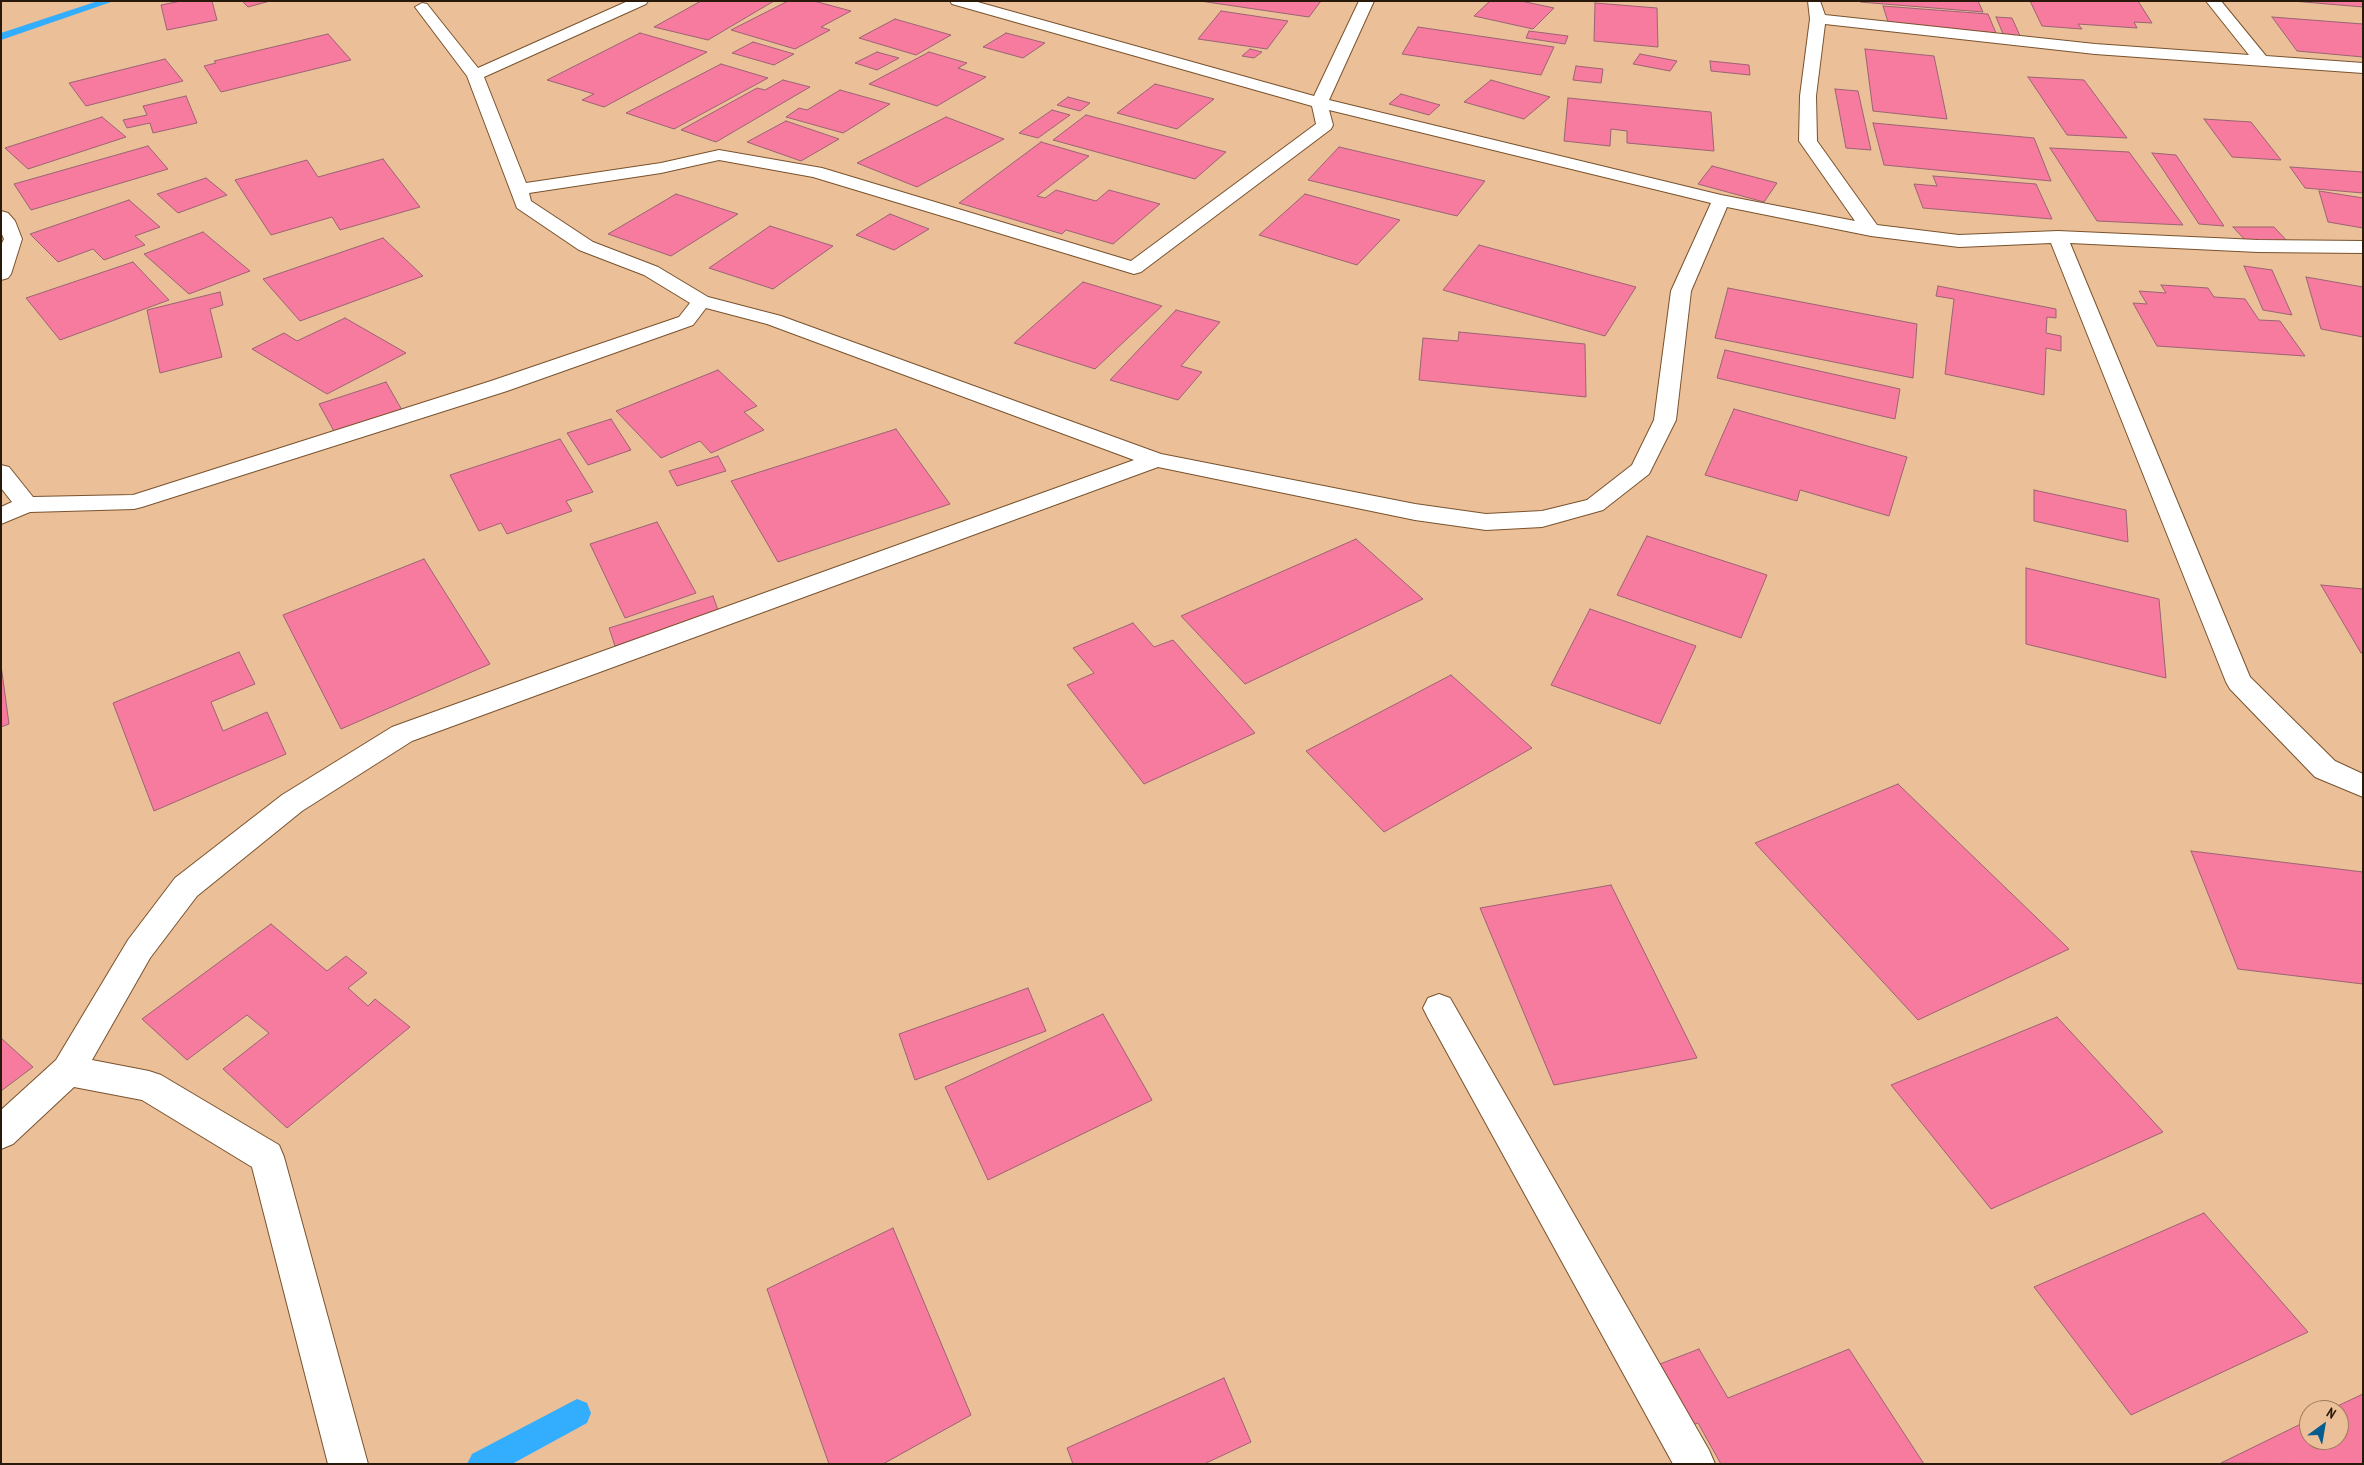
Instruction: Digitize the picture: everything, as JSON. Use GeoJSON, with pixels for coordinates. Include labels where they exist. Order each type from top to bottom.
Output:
{"type":"FeatureCollection","features":[{"type":"Feature","properties":{"kind":"street"},"geometry":{"type":"LineString","coordinates":[[475,75],[641,1]]}},
{"type":"Feature","properties":{"kind":"street"},"geometry":{"type":"LineString","coordinates":[[957,1],[1319,103],[1721,200],[1871,230],[1959,241],[2058,237],[2258,246],[2363,247]]}},
{"type":"Feature","properties":{"kind":"street"},"geometry":{"type":"LineString","coordinates":[[520,189],[661,168],[719,155],[816,172],[1134,268],[1325,125],[1319,103],[1367,1]]}},
{"type":"Feature","properties":{"kind":"street"},"geometry":{"type":"LineString","coordinates":[[1814,1],[1818,19],[1808,96],[1808,140],[1871,230]]}},
{"type":"Feature","properties":{"kind":"street"},"geometry":{"type":"LineString","coordinates":[[2213,1],[2261,60]]}},
{"type":"Feature","properties":{"kind":"street"},"geometry":{"type":"LineString","coordinates":[[422,7],[475,75],[520,189],[523,204],[586,246],[651,271],[701,301],[774,320],[1156,460],[1415,512],[1486,522],[1542,519],[1595,505],[1641,469],[1664,420],[1681,291],[1721,200]]}},
{"type":"Feature","properties":{"kind":"street"},"geometry":{"type":"LineString","coordinates":[[1818,19],[2095,49],[2363,68]]}},
{"type":"Feature","properties":{"kind":"street"},"geometry":{"type":"LineString","coordinates":[[1,217],[8,225],[13,239],[1,274]]}},
{"type":"Feature","properties":{"kind":"street"},"geometry":{"type":"LineString","coordinates":[[2058,237],[2239,682],[2324,769],[2363,786]]}},
{"type":"Feature","properties":{"kind":"street"},"geometry":{"type":"LineString","coordinates":[[1,516],[26,505],[134,502],[214,478],[498,386],[686,321],[701,301]]}},
{"type":"Feature","properties":{"kind":"street"},"geometry":{"type":"LineString","coordinates":[[1,1132],[68,1071],[139,949],[186,887],[292,802],[402,734],[1156,460]]}},
{"type":"Feature","properties":{"kind":"street"},"geometry":{"type":"LineString","coordinates":[[1,472],[26,505]]}},
{"type":"Feature","properties":{"kind":"street"},"geometry":{"type":"LineString","coordinates":[[1439,1008],[1695,1464]]}},
{"type":"Feature","properties":{"kind":"street"},"geometry":{"type":"LineString","coordinates":[[68,1071],[149,1086],[267,1157],[348,1464]]}},
{"type":"Feature","properties":{"kind":"building"},"geometry":{"type":"Polygon","coordinates":[[[181,1],[212,1],[217,20],[167,30],[161,5],[181,1]]]}},
{"type":"Feature","properties":{"kind":"building"},"geometry":{"type":"Polygon","coordinates":[[[242,1],[270,1],[248,7],[242,1]]]}},
{"type":"Feature","properties":{"kind":"building"},"geometry":{"type":"Polygon","coordinates":[[[701,1],[774,1],[708,40],[654,27],[701,1]]]}},
{"type":"Feature","properties":{"kind":"building"},"geometry":{"type":"Polygon","coordinates":[[[788,1],[814,1],[851,11],[821,27],[830,30],[795,49],[731,30],[788,1]]]}},
{"type":"Feature","properties":{"kind":"building"},"geometry":{"type":"Polygon","coordinates":[[[1200,1],[1321,1],[1309,17],[1200,1]]]}},
{"type":"Feature","properties":{"kind":"building"},"geometry":{"type":"Polygon","coordinates":[[[1490,1],[1521,1],[1554,8],[1533,29],[1474,16],[1490,1]]]}},
{"type":"Feature","properties":{"kind":"building"},"geometry":{"type":"Polygon","coordinates":[[[1978,1],[1983,12],[1860,2],[1978,1]]]}},
{"type":"Feature","properties":{"kind":"building"},"geometry":{"type":"Polygon","coordinates":[[[2030,1],[2138,1],[2152,23],[2134,22],[2137,28],[2078,24],[2082,29],[2042,26],[2030,1]]]}},
{"type":"Feature","properties":{"kind":"building"},"geometry":{"type":"Polygon","coordinates":[[[2292,1],[2363,1],[2363,7],[2292,1]]]}},
{"type":"Feature","properties":{"kind":"building"},"geometry":{"type":"Polygon","coordinates":[[[1595,3],[1657,8],[1658,47],[1594,41],[1595,3]]]}},
{"type":"Feature","properties":{"kind":"building"},"geometry":{"type":"Polygon","coordinates":[[[1883,6],[1988,14],[1996,33],[1889,25],[1883,6]]]}},
{"type":"Feature","properties":{"kind":"building"},"geometry":{"type":"Polygon","coordinates":[[[1221,11],[1288,21],[1267,49],[1198,39],[1221,11]]]}},
{"type":"Feature","properties":{"kind":"building"},"geometry":{"type":"Polygon","coordinates":[[[1996,17],[2012,18],[2021,38],[2004,36],[1996,17]]]}},
{"type":"Feature","properties":{"kind":"building"},"geometry":{"type":"Polygon","coordinates":[[[2272,17],[2363,24],[2363,57],[2297,51],[2272,17]]]}},
{"type":"Feature","properties":{"kind":"building"},"geometry":{"type":"Polygon","coordinates":[[[895,19],[951,35],[916,55],[859,38],[895,19]]]}},
{"type":"Feature","properties":{"kind":"building"},"geometry":{"type":"Polygon","coordinates":[[[1418,27],[1554,47],[1541,75],[1402,54],[1418,27]]]}},
{"type":"Feature","properties":{"kind":"building"},"geometry":{"type":"Polygon","coordinates":[[[1529,31],[1568,36],[1565,44],[1526,38],[1529,31]]]}},
{"type":"Feature","properties":{"kind":"building"},"geometry":{"type":"Polygon","coordinates":[[[640,33],[707,52],[604,107],[582,100],[594,94],[547,80],[640,33]]]}},
{"type":"Feature","properties":{"kind":"building"},"geometry":{"type":"Polygon","coordinates":[[[1006,33],[1045,43],[1023,58],[983,47],[1006,33]]]}},
{"type":"Feature","properties":{"kind":"building"},"geometry":{"type":"Polygon","coordinates":[[[328,34],[351,60],[221,92],[204,66],[216,63],[214,61],[328,34]]]}},
{"type":"Feature","properties":{"kind":"building"},"geometry":{"type":"Polygon","coordinates":[[[753,42],[794,54],[774,65],[732,53],[753,42]]]}},
{"type":"Feature","properties":{"kind":"building"},"geometry":{"type":"Polygon","coordinates":[[[1250,49],[1262,52],[1254,58],[1242,56],[1250,49]]]}},
{"type":"Feature","properties":{"kind":"building"},"geometry":{"type":"Polygon","coordinates":[[[1865,49],[1934,56],[1947,119],[1873,111],[1865,49]]]}},
{"type":"Feature","properties":{"kind":"building"},"geometry":{"type":"Polygon","coordinates":[[[877,52],[899,58],[877,70],[855,63],[877,52]]]}},
{"type":"Feature","properties":{"kind":"building"},"geometry":{"type":"Polygon","coordinates":[[[929,52],[967,63],[958,68],[986,77],[937,106],[869,84],[929,52]]]}},
{"type":"Feature","properties":{"kind":"building"},"geometry":{"type":"Polygon","coordinates":[[[1640,54],[1677,61],[1670,71],[1633,64],[1640,54]]]}},
{"type":"Feature","properties":{"kind":"building"},"geometry":{"type":"Polygon","coordinates":[[[165,59],[183,81],[86,106],[69,83],[165,59]]]}},
{"type":"Feature","properties":{"kind":"building"},"geometry":{"type":"Polygon","coordinates":[[[1710,61],[1749,65],[1750,75],[1711,71],[1710,61]]]}},
{"type":"Feature","properties":{"kind":"building"},"geometry":{"type":"Polygon","coordinates":[[[721,64],[768,78],[674,129],[626,113],[721,64]]]}},
{"type":"Feature","properties":{"kind":"building"},"geometry":{"type":"Polygon","coordinates":[[[1576,66],[1603,69],[1601,83],[1573,80],[1576,66]]]}},
{"type":"Feature","properties":{"kind":"building"},"geometry":{"type":"Polygon","coordinates":[[[2028,77],[2084,80],[2127,138],[2067,135],[2028,77]]]}},
{"type":"Feature","properties":{"kind":"building"},"geometry":{"type":"Polygon","coordinates":[[[783,80],[810,87],[716,142],[681,130],[757,88],[765,90],[783,80]]]}},
{"type":"Feature","properties":{"kind":"building"},"geometry":{"type":"Polygon","coordinates":[[[1491,80],[1550,97],[1524,119],[1464,102],[1491,80]]]}},
{"type":"Feature","properties":{"kind":"building"},"geometry":{"type":"Polygon","coordinates":[[[1155,84],[1214,99],[1177,129],[1117,113],[1155,84]]]}},
{"type":"Feature","properties":{"kind":"building"},"geometry":{"type":"Polygon","coordinates":[[[1835,89],[1858,91],[1871,150],[1846,148],[1835,89]]]}},
{"type":"Feature","properties":{"kind":"building"},"geometry":{"type":"Polygon","coordinates":[[[840,90],[890,104],[843,133],[786,117],[799,108],[807,110],[840,90]]]}},
{"type":"Feature","properties":{"kind":"building"},"geometry":{"type":"Polygon","coordinates":[[[1401,94],[1440,105],[1429,115],[1389,104],[1401,94]]]}},
{"type":"Feature","properties":{"kind":"building"},"geometry":{"type":"Polygon","coordinates":[[[186,96],[197,123],[153,133],[150,123],[127,128],[123,120],[147,115],[143,106],[186,96]]]}},
{"type":"Feature","properties":{"kind":"building"},"geometry":{"type":"Polygon","coordinates":[[[1068,97],[1090,103],[1080,111],[1057,105],[1068,97]]]}},
{"type":"Feature","properties":{"kind":"building"},"geometry":{"type":"Polygon","coordinates":[[[1568,98],[1711,112],[1714,151],[1627,143],[1627,131],[1611,129],[1610,146],[1564,141],[1568,98]]]}},
{"type":"Feature","properties":{"kind":"building"},"geometry":{"type":"Polygon","coordinates":[[[1052,110],[1070,115],[1038,138],[1019,133],[1052,110]]]}},
{"type":"Feature","properties":{"kind":"building"},"geometry":{"type":"Polygon","coordinates":[[[1086,115],[1226,152],[1195,179],[1053,140],[1086,115]]]}},
{"type":"Feature","properties":{"kind":"building"},"geometry":{"type":"Polygon","coordinates":[[[102,117],[126,137],[28,169],[5,148],[102,117]]]}},
{"type":"Feature","properties":{"kind":"building"},"geometry":{"type":"Polygon","coordinates":[[[946,117],[1004,139],[917,187],[857,163],[946,117]]]}},
{"type":"Feature","properties":{"kind":"building"},"geometry":{"type":"Polygon","coordinates":[[[2204,119],[2251,122],[2281,160],[2232,157],[2204,119]]]}},
{"type":"Feature","properties":{"kind":"building"},"geometry":{"type":"Polygon","coordinates":[[[786,121],[839,139],[801,161],[747,142],[786,121]]]}},
{"type":"Feature","properties":{"kind":"building"},"geometry":{"type":"Polygon","coordinates":[[[1873,123],[2034,138],[2051,181],[1884,165],[1873,123]]]}},
{"type":"Feature","properties":{"kind":"building"},"geometry":{"type":"Polygon","coordinates":[[[1041,142],[1089,156],[1037,196],[1045,198],[1056,190],[1096,201],[1109,190],[1160,204],[1113,244],[1066,230],[1062,234],[959,203],[1041,142]]]}},
{"type":"Feature","properties":{"kind":"building"},"geometry":{"type":"Polygon","coordinates":[[[148,146],[168,169],[31,210],[14,184],[148,146]]]}},
{"type":"Feature","properties":{"kind":"building"},"geometry":{"type":"Polygon","coordinates":[[[1339,147],[1485,181],[1457,216],[1308,180],[1339,147]]]}},
{"type":"Feature","properties":{"kind":"building"},"geometry":{"type":"Polygon","coordinates":[[[2050,148],[2129,152],[2183,225],[2097,221],[2050,148]]]}},
{"type":"Feature","properties":{"kind":"building"},"geometry":{"type":"Polygon","coordinates":[[[2152,153],[2176,155],[2224,226],[2199,224],[2152,153]]]}},
{"type":"Feature","properties":{"kind":"building"},"geometry":{"type":"Polygon","coordinates":[[[383,159],[420,207],[340,230],[332,217],[271,235],[235,180],[307,160],[318,177],[383,159]]]}},
{"type":"Feature","properties":{"kind":"building"},"geometry":{"type":"Polygon","coordinates":[[[1712,166],[1777,183],[1764,202],[1698,184],[1712,166]]]}},
{"type":"Feature","properties":{"kind":"building"},"geometry":{"type":"Polygon","coordinates":[[[2290,167],[2363,172],[2363,193],[2305,188],[2290,167]]]}},
{"type":"Feature","properties":{"kind":"building"},"geometry":{"type":"Polygon","coordinates":[[[1933,176],[2036,184],[2052,219],[1923,208],[1914,184],[1937,186],[1933,176]]]}},
{"type":"Feature","properties":{"kind":"building"},"geometry":{"type":"Polygon","coordinates":[[[206,178],[227,195],[178,213],[157,194],[206,178]]]}},
{"type":"Feature","properties":{"kind":"building"},"geometry":{"type":"Polygon","coordinates":[[[2319,191],[2363,198],[2363,228],[2328,222],[2319,191]]]}},
{"type":"Feature","properties":{"kind":"building"},"geometry":{"type":"Polygon","coordinates":[[[676,194],[738,214],[671,256],[608,234],[676,194]]]}},
{"type":"Feature","properties":{"kind":"building"},"geometry":{"type":"Polygon","coordinates":[[[1305,194],[1400,220],[1357,265],[1259,235],[1305,194]]]}},
{"type":"Feature","properties":{"kind":"building"},"geometry":{"type":"Polygon","coordinates":[[[129,200],[160,227],[135,236],[145,245],[104,260],[93,249],[58,262],[30,234],[129,200]]]}},
{"type":"Feature","properties":{"kind":"building"},"geometry":{"type":"Polygon","coordinates":[[[890,214],[929,229],[894,250],[856,235],[890,214]]]}},
{"type":"Feature","properties":{"kind":"building"},"geometry":{"type":"Polygon","coordinates":[[[770,226],[833,246],[773,289],[709,268],[770,226]]]}},
{"type":"Feature","properties":{"kind":"building"},"geometry":{"type":"Polygon","coordinates":[[[2233,227],[2274,227],[2288,242],[2247,242],[2233,227]]]}},
{"type":"Feature","properties":{"kind":"building"},"geometry":{"type":"Polygon","coordinates":[[[203,232],[250,271],[189,294],[144,254],[203,232]]]}},
{"type":"Feature","properties":{"kind":"building"},"geometry":{"type":"Polygon","coordinates":[[[383,238],[423,276],[300,321],[263,279],[383,238]]]}},
{"type":"Feature","properties":{"kind":"building"},"geometry":{"type":"Polygon","coordinates":[[[1479,245],[1636,287],[1605,336],[1443,290],[1479,245]]]}},
{"type":"Feature","properties":{"kind":"building"},"geometry":{"type":"Polygon","coordinates":[[[133,262],[169,300],[60,340],[26,298],[133,262]]]}},
{"type":"Feature","properties":{"kind":"building"},"geometry":{"type":"Polygon","coordinates":[[[2244,266],[2272,270],[2292,315],[2263,310],[2244,266]]]}},
{"type":"Feature","properties":{"kind":"building"},"geometry":{"type":"Polygon","coordinates":[[[2306,277],[2363,287],[2363,337],[2321,329],[2306,277]]]}},
{"type":"Feature","properties":{"kind":"building"},"geometry":{"type":"Polygon","coordinates":[[[1083,282],[1162,306],[1095,369],[1014,343],[1083,282]]]}},
{"type":"Feature","properties":{"kind":"building"},"geometry":{"type":"Polygon","coordinates":[[[2161,285],[2208,288],[2214,297],[2245,299],[2259,320],[2280,321],[2305,356],[2157,346],[2133,303],[2147,304],[2139,291],[2166,293],[2161,285]]]}},
{"type":"Feature","properties":{"kind":"building"},"geometry":{"type":"Polygon","coordinates":[[[1938,286],[2056,309],[2056,318],[2047,317],[2046,333],[2061,336],[2061,351],[2046,348],[2044,395],[1945,374],[1954,299],[1936,296],[1938,286]]]}},
{"type":"Feature","properties":{"kind":"building"},"geometry":{"type":"Polygon","coordinates":[[[1728,288],[1917,324],[1913,378],[1715,338],[1728,288]]]}},
{"type":"Feature","properties":{"kind":"building"},"geometry":{"type":"Polygon","coordinates":[[[220,292],[223,305],[210,309],[222,357],[160,373],[147,310],[220,292]]]}},
{"type":"Feature","properties":{"kind":"building"},"geometry":{"type":"Polygon","coordinates":[[[1176,310],[1220,322],[1181,366],[1202,372],[1178,400],[1110,380],[1176,310]]]}},
{"type":"Feature","properties":{"kind":"building"},"geometry":{"type":"Polygon","coordinates":[[[345,318],[406,353],[327,394],[252,349],[284,333],[297,341],[345,318]]]}},
{"type":"Feature","properties":{"kind":"building"},"geometry":{"type":"Polygon","coordinates":[[[1459,332],[1585,344],[1586,397],[1419,380],[1423,338],[1458,341],[1459,332]]]}},
{"type":"Feature","properties":{"kind":"building"},"geometry":{"type":"Polygon","coordinates":[[[1725,350],[1900,389],[1895,419],[1717,378],[1725,350]]]}},
{"type":"Feature","properties":{"kind":"building"},"geometry":{"type":"Polygon","coordinates":[[[718,370],[757,406],[744,412],[764,430],[711,453],[700,441],[661,458],[616,411],[718,370]]]}},
{"type":"Feature","properties":{"kind":"building"},"geometry":{"type":"Polygon","coordinates":[[[386,382],[402,410],[335,433],[319,404],[386,382]]]}},
{"type":"Feature","properties":{"kind":"building"},"geometry":{"type":"Polygon","coordinates":[[[1734,409],[1907,457],[1889,516],[1800,490],[1797,501],[1705,475],[1734,409]]]}},
{"type":"Feature","properties":{"kind":"building"},"geometry":{"type":"Polygon","coordinates":[[[611,419],[631,450],[588,465],[567,433],[611,419]]]}},
{"type":"Feature","properties":{"kind":"building"},"geometry":{"type":"Polygon","coordinates":[[[896,429],[950,504],[778,562],[731,481],[896,429]]]}},
{"type":"Feature","properties":{"kind":"building"},"geometry":{"type":"Polygon","coordinates":[[[560,439],[593,492],[566,501],[572,511],[507,534],[501,523],[479,531],[450,475],[560,439]]]}},
{"type":"Feature","properties":{"kind":"building"},"geometry":{"type":"Polygon","coordinates":[[[718,456],[726,471],[677,486],[669,471],[718,456]]]}},
{"type":"Feature","properties":{"kind":"building"},"geometry":{"type":"Polygon","coordinates":[[[2034,490],[2126,510],[2128,542],[2034,521],[2034,490]]]}},
{"type":"Feature","properties":{"kind":"building"},"geometry":{"type":"Polygon","coordinates":[[[657,522],[696,593],[625,618],[590,544],[657,522]]]}},
{"type":"Feature","properties":{"kind":"building"},"geometry":{"type":"Polygon","coordinates":[[[1647,536],[1767,575],[1741,638],[1617,595],[1647,536]]]}},
{"type":"Feature","properties":{"kind":"building"},"geometry":{"type":"Polygon","coordinates":[[[1356,539],[1423,599],[1245,684],[1181,616],[1356,539]]]}},
{"type":"Feature","properties":{"kind":"building"},"geometry":{"type":"Polygon","coordinates":[[[424,559],[490,664],[341,729],[283,615],[424,559]]]}},
{"type":"Feature","properties":{"kind":"building"},"geometry":{"type":"Polygon","coordinates":[[[2026,568],[2159,599],[2166,678],[2026,644],[2026,568]]]}},
{"type":"Feature","properties":{"kind":"building"},"geometry":{"type":"Polygon","coordinates":[[[2321,585],[2363,589],[2363,653],[2361,653],[2321,585]]]}},
{"type":"Feature","properties":{"kind":"building"},"geometry":{"type":"Polygon","coordinates":[[[713,596],[719,613],[615,646],[609,628],[713,596]]]}},
{"type":"Feature","properties":{"kind":"building"},"geometry":{"type":"Polygon","coordinates":[[[1590,609],[1696,646],[1660,724],[1551,685],[1590,609]]]}},
{"type":"Feature","properties":{"kind":"building"},"geometry":{"type":"Polygon","coordinates":[[[1133,623],[1154,647],[1173,640],[1255,733],[1144,784],[1067,685],[1094,673],[1073,648],[1133,623]]]}},
{"type":"Feature","properties":{"kind":"building"},"geometry":{"type":"Polygon","coordinates":[[[239,652],[255,684],[211,702],[223,731],[267,712],[286,754],[154,811],[113,703],[239,652]]]}},
{"type":"Feature","properties":{"kind":"building"},"geometry":{"type":"Polygon","coordinates":[[[1,665],[9,724],[1,727],[1,665]]]}},
{"type":"Feature","properties":{"kind":"building"},"geometry":{"type":"Polygon","coordinates":[[[1451,675],[1532,748],[1384,832],[1306,751],[1451,675]]]}},
{"type":"Feature","properties":{"kind":"building"},"geometry":{"type":"Polygon","coordinates":[[[1898,784],[2069,949],[1918,1020],[1755,843],[1898,784]]]}},
{"type":"Feature","properties":{"kind":"building"},"geometry":{"type":"Polygon","coordinates":[[[2191,851],[2363,872],[2363,984],[2238,969],[2191,851]]]}},
{"type":"Feature","properties":{"kind":"building"},"geometry":{"type":"Polygon","coordinates":[[[1611,885],[1697,1058],[1554,1085],[1480,908],[1611,885]]]}},
{"type":"Feature","properties":{"kind":"building"},"geometry":{"type":"Polygon","coordinates":[[[271,924],[327,971],[346,956],[367,973],[348,988],[368,1006],[375,999],[410,1027],[287,1128],[223,1069],[269,1033],[247,1015],[187,1060],[142,1019],[271,924]]]}},
{"type":"Feature","properties":{"kind":"building"},"geometry":{"type":"Polygon","coordinates":[[[1028,988],[1046,1031],[915,1080],[899,1034],[1028,988]]]}},
{"type":"Feature","properties":{"kind":"building"},"geometry":{"type":"Polygon","coordinates":[[[1103,1014],[1152,1100],[988,1180],[945,1087],[1103,1014]]]}},
{"type":"Feature","properties":{"kind":"building"},"geometry":{"type":"Polygon","coordinates":[[[2057,1017],[2163,1132],[1991,1209],[1891,1085],[2057,1017]]]}},
{"type":"Feature","properties":{"kind":"building"},"geometry":{"type":"Polygon","coordinates":[[[1,1038],[33,1067],[1,1091],[1,1038]]]}},
{"type":"Feature","properties":{"kind":"building"},"geometry":{"type":"Polygon","coordinates":[[[2204,1213],[2308,1332],[2131,1415],[2034,1287],[2204,1213]]]}},
{"type":"Feature","properties":{"kind":"building"},"geometry":{"type":"Polygon","coordinates":[[[893,1228],[971,1415],[883,1464],[829,1464],[767,1289],[893,1228]]]}},
{"type":"Feature","properties":{"kind":"building"},"geometry":{"type":"Polygon","coordinates":[[[1699,1349],[1728,1398],[1849,1349],[1924,1464],[1721,1464],[1698,1423],[1680,1430],[1647,1369],[1699,1349]]]}},
{"type":"Feature","properties":{"kind":"building"},"geometry":{"type":"Polygon","coordinates":[[[1224,1378],[1251,1442],[1204,1464],[1073,1464],[1067,1448],[1224,1378]]]}},
{"type":"Feature","properties":{"kind":"building"},"geometry":{"type":"Polygon","coordinates":[[[2363,1394],[2363,1464],[2221,1463],[2299,1425],[2299,1450],[2349,1450],[2349,1401],[2363,1394]]]}},
{"type":"Feature","properties":{"kind":"waterway"},"geometry":{"type":"LineString","coordinates":[[1,37],[109,1]]}},
{"type":"Feature","properties":{"kind":"waterway"},"geometry":{"type":"LineString","coordinates":[[482,1464],[577,1413]]}}]}
